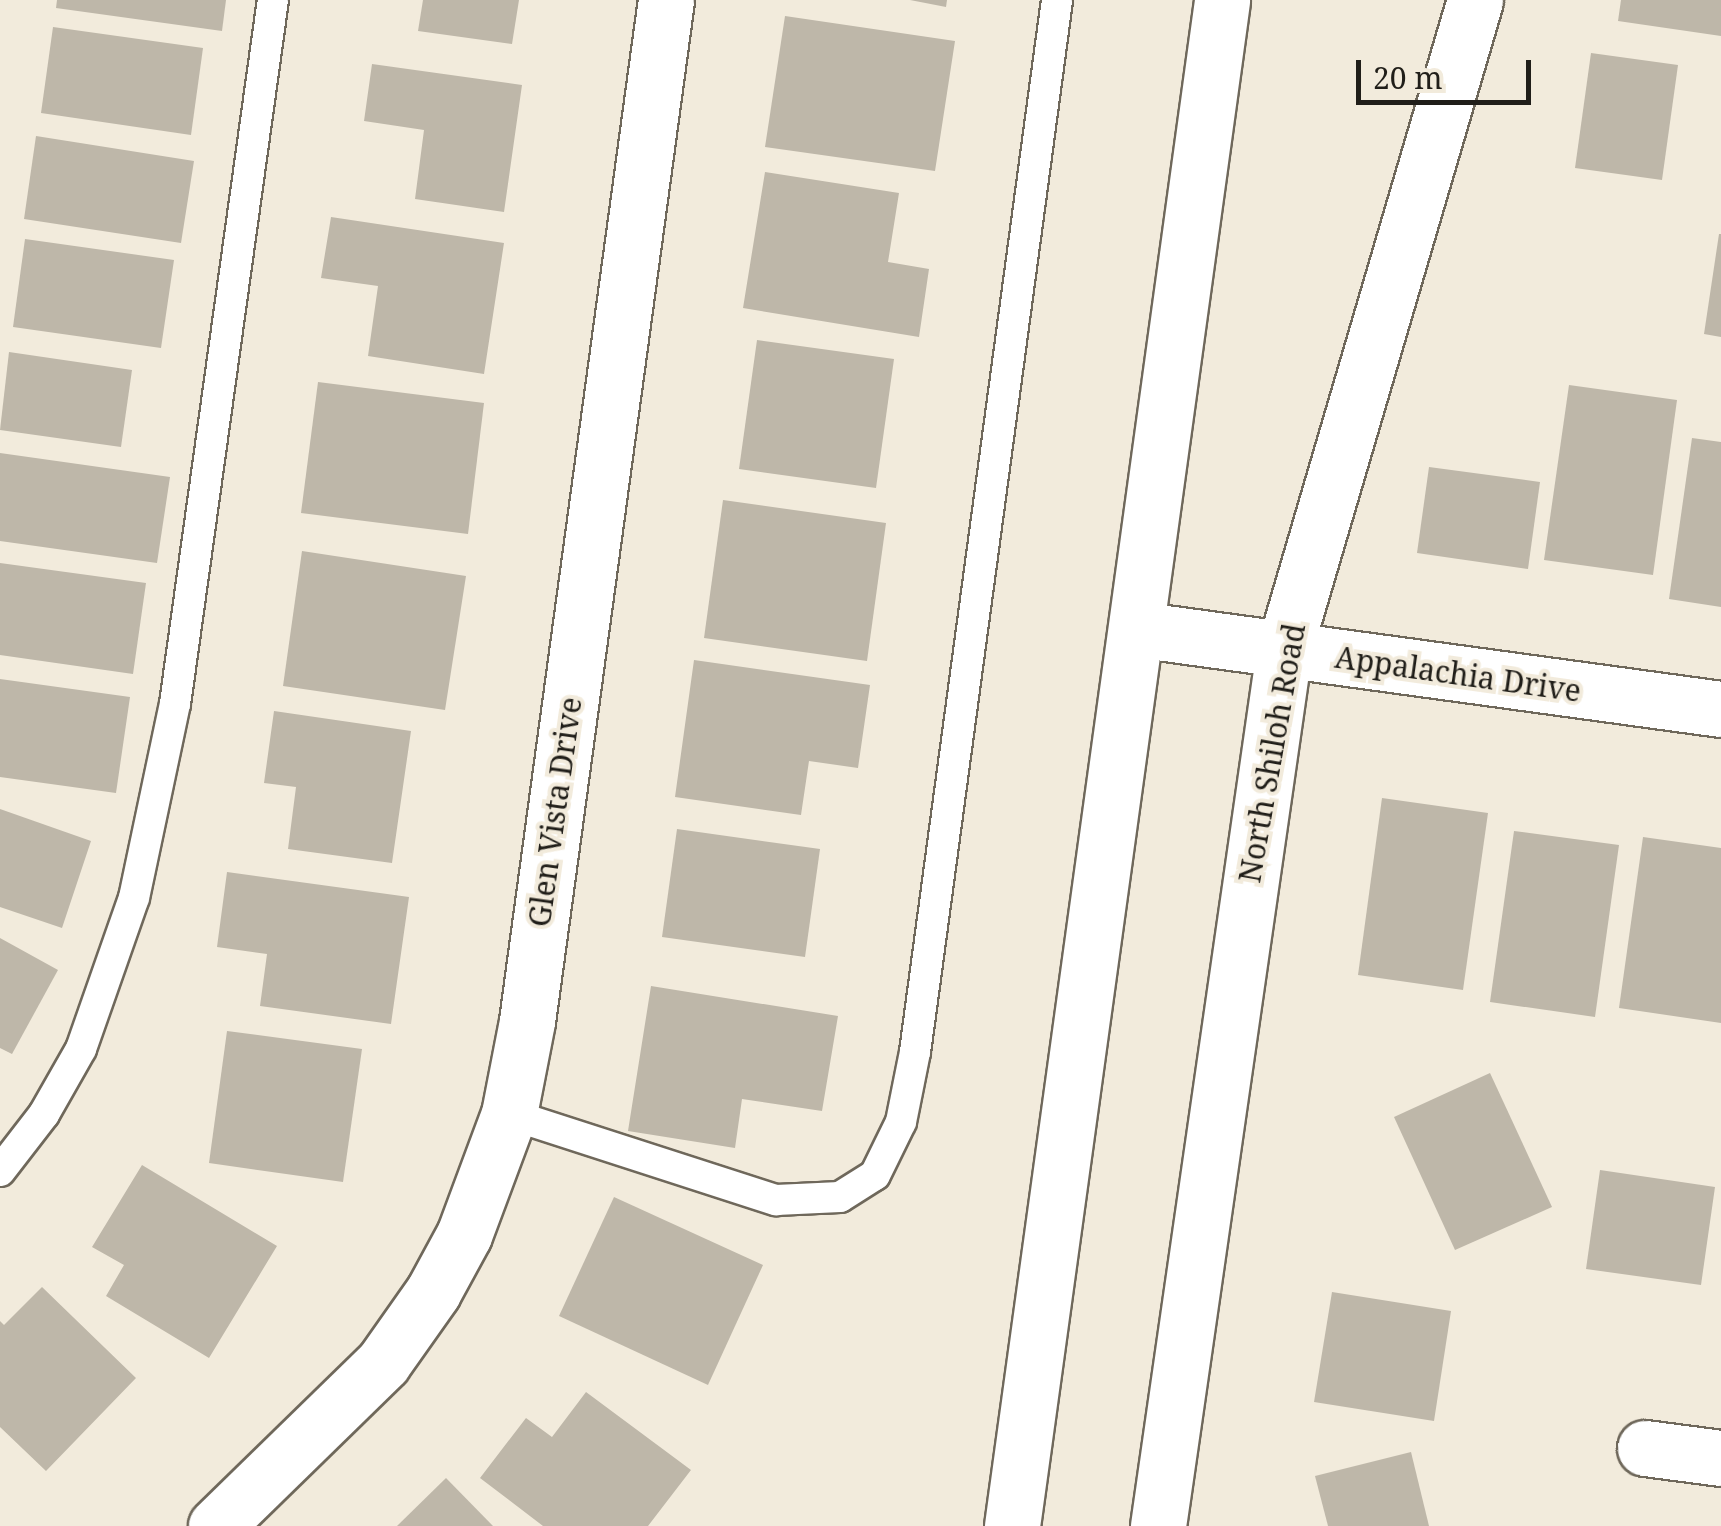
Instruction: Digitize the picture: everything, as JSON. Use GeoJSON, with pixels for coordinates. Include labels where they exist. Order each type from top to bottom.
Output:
{"type":"FeatureCollection","features":[{"type":"Feature","properties":{"kind":"main road","name":"Glen Vista Drive"},"geometry":{"type":"LineString","coordinates":[[216,1526],[383,1364],[433,1292],[464,1234],[508,1114],[527,1020],[666,0]]}},
{"type":"Feature","properties":{"kind":"main road"},"geometry":{"type":"LineString","coordinates":[[1012,1526],[1222,0]]}},
{"type":"Feature","properties":{"kind":"main road","name":"North Shiloh Road"},"geometry":{"type":"LineString","coordinates":[[1158,1526],[1284,650],[1475,0]]}},
{"type":"Feature","properties":{"kind":"main road","name":"Appalachia Drive"},"geometry":{"type":"LineString","coordinates":[[1136,629],[1721,709]]}},
{"type":"Feature","properties":{"kind":"main road"},"geometry":{"type":"LineString","coordinates":[[1645,1448],[1721,1458]]}},
{"type":"Feature","properties":{"kind":"lane"},"geometry":{"type":"LineString","coordinates":[[0,1172],[44,1114],[81,1049],[134,898],[175,704],[272,0]]}},
{"type":"Feature","properties":{"kind":"lane"},"geometry":{"type":"LineString","coordinates":[[508,1114],[776,1200],[840,1197],[852,1190],[874,1176],[901,1122],[915,1052],[1058,0]]}},
{"type":"Feature","properties":{"kind":"building"},"geometry":{"type":"Polygon","coordinates":[[[57,0],[226,0],[222,31],[56,8],[57,0]]]}},
{"type":"Feature","properties":{"kind":"building"},"geometry":{"type":"Polygon","coordinates":[[[423,0],[519,0],[512,44],[418,31],[423,0]]]}},
{"type":"Feature","properties":{"kind":"building"},"geometry":{"type":"Polygon","coordinates":[[[910,0],[947,0],[946,7],[910,0]]]}},
{"type":"Feature","properties":{"kind":"building"},"geometry":{"type":"Polygon","coordinates":[[[1621,0],[1721,0],[1721,36],[1618,21],[1621,0]]]}},
{"type":"Feature","properties":{"kind":"building"},"geometry":{"type":"Polygon","coordinates":[[[785,16],[955,41],[935,171],[765,147],[785,16]]]}},
{"type":"Feature","properties":{"kind":"building"},"geometry":{"type":"Polygon","coordinates":[[[53,27],[203,48],[191,135],[41,113],[53,27]]]}},
{"type":"Feature","properties":{"kind":"building"},"geometry":{"type":"Polygon","coordinates":[[[1591,53],[1678,65],[1662,180],[1575,168],[1591,53]]]}},
{"type":"Feature","properties":{"kind":"building"},"geometry":{"type":"Polygon","coordinates":[[[372,64],[522,85],[504,212],[415,199],[424,130],[364,121],[372,64]]]}},
{"type":"Feature","properties":{"kind":"building"},"geometry":{"type":"Polygon","coordinates":[[[36,136],[194,161],[181,243],[24,219],[36,136]]]}},
{"type":"Feature","properties":{"kind":"building"},"geometry":{"type":"Polygon","coordinates":[[[765,172],[899,193],[888,262],[929,269],[919,337],[743,308],[765,172]]]}},
{"type":"Feature","properties":{"kind":"building"},"geometry":{"type":"Polygon","coordinates":[[[331,217],[504,243],[484,374],[368,356],[378,286],[321,278],[331,217]]]}},
{"type":"Feature","properties":{"kind":"building"},"geometry":{"type":"Polygon","coordinates":[[[1721,234],[1721,337],[1704,334],[1721,234]]]}},
{"type":"Feature","properties":{"kind":"building"},"geometry":{"type":"Polygon","coordinates":[[[25,239],[174,260],[161,348],[13,327],[25,239]]]}},
{"type":"Feature","properties":{"kind":"building"},"geometry":{"type":"Polygon","coordinates":[[[757,340],[894,359],[876,488],[739,469],[757,340]]]}},
{"type":"Feature","properties":{"kind":"building"},"geometry":{"type":"Polygon","coordinates":[[[9,352],[132,370],[121,447],[0,430],[9,352]]]}},
{"type":"Feature","properties":{"kind":"building"},"geometry":{"type":"Polygon","coordinates":[[[318,382],[484,403],[468,534],[301,513],[318,382]]]}},
{"type":"Feature","properties":{"kind":"building"},"geometry":{"type":"Polygon","coordinates":[[[1569,385],[1677,400],[1653,575],[1544,560],[1569,385]]]}},
{"type":"Feature","properties":{"kind":"building"},"geometry":{"type":"Polygon","coordinates":[[[1692,438],[1721,442],[1721,607],[1669,599],[1692,438]]]}},
{"type":"Feature","properties":{"kind":"building"},"geometry":{"type":"Polygon","coordinates":[[[0,453],[170,477],[157,563],[0,541],[0,453]]]}},
{"type":"Feature","properties":{"kind":"building"},"geometry":{"type":"Polygon","coordinates":[[[1429,467],[1540,482],[1528,569],[1417,553],[1429,467]]]}},
{"type":"Feature","properties":{"kind":"building"},"geometry":{"type":"Polygon","coordinates":[[[723,500],[886,523],[867,661],[704,638],[723,500]]]}},
{"type":"Feature","properties":{"kind":"building"},"geometry":{"type":"Polygon","coordinates":[[[302,551],[466,576],[445,710],[283,686],[302,551]]]}},
{"type":"Feature","properties":{"kind":"building"},"geometry":{"type":"Polygon","coordinates":[[[0,563],[146,583],[133,674],[0,655],[0,563]]]}},
{"type":"Feature","properties":{"kind":"building"},"geometry":{"type":"Polygon","coordinates":[[[694,660],[870,685],[858,768],[809,761],[801,815],[675,797],[694,660]]]}},
{"type":"Feature","properties":{"kind":"building"},"geometry":{"type":"Polygon","coordinates":[[[0,679],[130,697],[116,793],[0,777],[0,679]]]}},
{"type":"Feature","properties":{"kind":"building"},"geometry":{"type":"Polygon","coordinates":[[[274,711],[411,731],[392,863],[288,849],[296,787],[264,783],[274,711]]]}},
{"type":"Feature","properties":{"kind":"building"},"geometry":{"type":"Polygon","coordinates":[[[1382,798],[1488,813],[1463,990],[1358,975],[1382,798]]]}},
{"type":"Feature","properties":{"kind":"building"},"geometry":{"type":"Polygon","coordinates":[[[0,809],[91,841],[62,928],[0,907],[0,809]]]}},
{"type":"Feature","properties":{"kind":"building"},"geometry":{"type":"Polygon","coordinates":[[[677,829],[820,849],[805,957],[662,937],[677,829]]]}},
{"type":"Feature","properties":{"kind":"building"},"geometry":{"type":"Polygon","coordinates":[[[1514,831],[1619,845],[1595,1017],[1490,1002],[1514,831]]]}},
{"type":"Feature","properties":{"kind":"building"},"geometry":{"type":"Polygon","coordinates":[[[1643,837],[1721,848],[1721,1023],[1619,1008],[1643,837]]]}},
{"type":"Feature","properties":{"kind":"building"},"geometry":{"type":"Polygon","coordinates":[[[227,872],[409,897],[391,1024],[260,1006],[267,954],[217,947],[227,872]]]}},
{"type":"Feature","properties":{"kind":"building"},"geometry":{"type":"Polygon","coordinates":[[[0,938],[58,970],[12,1054],[0,1048],[0,938]]]}},
{"type":"Feature","properties":{"kind":"building"},"geometry":{"type":"Polygon","coordinates":[[[651,986],[838,1016],[822,1111],[742,1099],[735,1148],[628,1131],[651,986]]]}},
{"type":"Feature","properties":{"kind":"building"},"geometry":{"type":"Polygon","coordinates":[[[227,1031],[362,1049],[343,1182],[209,1163],[227,1031]]]}},
{"type":"Feature","properties":{"kind":"building"},"geometry":{"type":"Polygon","coordinates":[[[1490,1073],[1552,1207],[1455,1250],[1394,1117],[1490,1073]]]}},
{"type":"Feature","properties":{"kind":"building"},"geometry":{"type":"Polygon","coordinates":[[[142,1165],[277,1246],[209,1358],[106,1296],[124,1265],[92,1247],[142,1165]]]}},
{"type":"Feature","properties":{"kind":"building"},"geometry":{"type":"Polygon","coordinates":[[[1600,1170],[1715,1187],[1701,1285],[1586,1269],[1600,1170]]]}},
{"type":"Feature","properties":{"kind":"building"},"geometry":{"type":"Polygon","coordinates":[[[614,1197],[763,1265],[708,1385],[559,1316],[614,1197]]]}},
{"type":"Feature","properties":{"kind":"building"},"geometry":{"type":"Polygon","coordinates":[[[42,1287],[136,1378],[46,1471],[0,1427],[0,1321],[4,1325],[42,1287]]]}},
{"type":"Feature","properties":{"kind":"building"},"geometry":{"type":"Polygon","coordinates":[[[1332,1292],[1451,1311],[1434,1421],[1314,1402],[1332,1292]]]}},
{"type":"Feature","properties":{"kind":"building"},"geometry":{"type":"Polygon","coordinates":[[[586,1392],[691,1470],[648,1526],[543,1526],[480,1478],[526,1418],[552,1437],[586,1392]]]}},
{"type":"Feature","properties":{"kind":"building"},"geometry":{"type":"Polygon","coordinates":[[[1411,1452],[1429,1526],[1328,1526],[1315,1476],[1411,1452]]]}},
{"type":"Feature","properties":{"kind":"building"},"geometry":{"type":"Polygon","coordinates":[[[446,1478],[493,1526],[397,1526],[446,1478]]]}}]}
